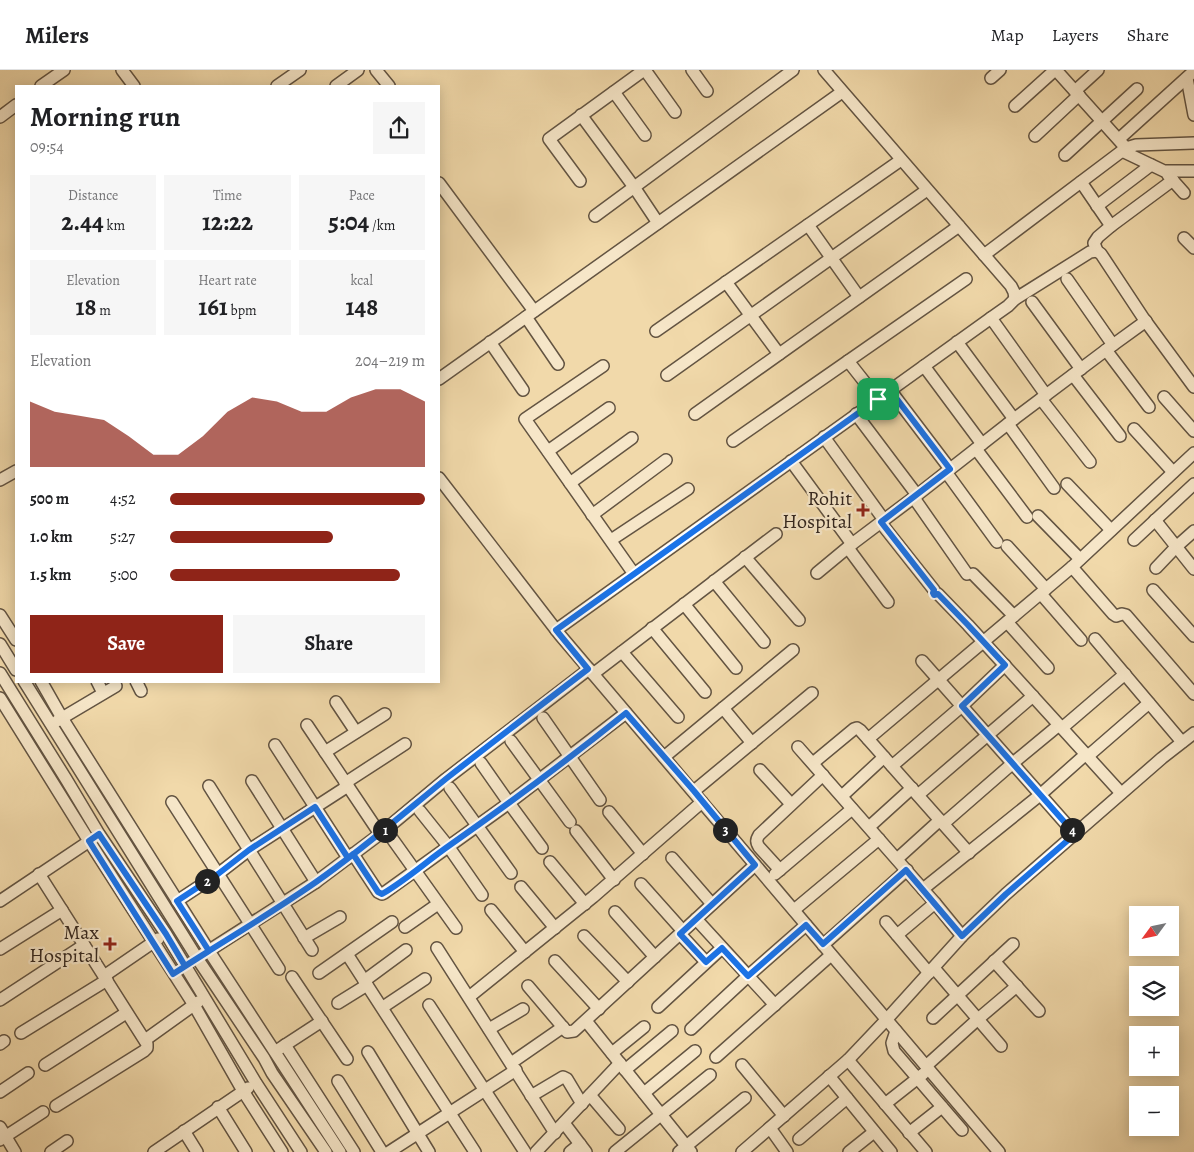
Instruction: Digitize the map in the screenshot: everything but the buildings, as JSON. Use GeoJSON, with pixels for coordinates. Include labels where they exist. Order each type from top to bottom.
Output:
{"type":"FeatureCollection","features":[{"type":"Feature","properties":{"kind":"street"},"geometry":{"type":"LineString","coordinates":[[42,85],[64,70]]}},
{"type":"Feature","properties":{"kind":"street"},"geometry":{"type":"LineString","coordinates":[[122,70],[133,85]]}},
{"type":"Feature","properties":{"kind":"street"},"geometry":{"type":"LineString","coordinates":[[278,85],[300,70]]}},
{"type":"Feature","properties":{"kind":"street"},"geometry":{"type":"LineString","coordinates":[[337,85],[358,70]]}},
{"type":"Feature","properties":{"kind":"street"},"geometry":{"type":"LineString","coordinates":[[376,70],[388,85]]}},
{"type":"Feature","properties":{"kind":"street"},"geometry":{"type":"LineString","coordinates":[[580,181],[549,139],[581,115],[644,70],[675,112]]}},
{"type":"Feature","properties":{"kind":"street"},"geometry":{"type":"LineString","coordinates":[[692,70],[707,91]]}},
{"type":"Feature","properties":{"kind":"street"},"geometry":{"type":"LineString","coordinates":[[595,216],[793,70]]}},
{"type":"Feature","properties":{"kind":"street"},"geometry":{"type":"LineString","coordinates":[[824,70],[1011,286],[1015,298]]}},
{"type":"Feature","properties":{"kind":"street"},"geometry":{"type":"LineString","coordinates":[[992,78],[1000,70]]}},
{"type":"Feature","properties":{"kind":"street"},"geometry":{"type":"LineString","coordinates":[[1015,106],[1055,70],[1103,122],[1122,146],[1164,171],[1184,193]]}},
{"type":"Feature","properties":{"kind":"street"},"geometry":{"type":"LineString","coordinates":[[1035,136],[1098,70]]}},
{"type":"Feature","properties":{"kind":"street"},"geometry":{"type":"LineString","coordinates":[[1192,73],[1194,115]]}},
{"type":"Feature","properties":{"kind":"street"},"geometry":{"type":"LineString","coordinates":[[984,255],[1081,182],[1122,146],[1192,73]]}},
{"type":"Feature","properties":{"kind":"street"},"geometry":{"type":"LineString","coordinates":[[1065,155],[1137,89]]}},
{"type":"Feature","properties":{"kind":"street"},"geometry":{"type":"LineString","coordinates":[[614,92],[645,135]]}},
{"type":"Feature","properties":{"kind":"street"},"geometry":{"type":"LineString","coordinates":[[440,378],[842,92]]}},
{"type":"Feature","properties":{"kind":"street"},"geometry":{"type":"LineString","coordinates":[[0,117],[15,106]]}},
{"type":"Feature","properties":{"kind":"street"},"geometry":{"type":"LineString","coordinates":[[581,115],[658,222]]}},
{"type":"Feature","properties":{"kind":"street"},"geometry":{"type":"LineString","coordinates":[[1122,146],[1194,143]]}},
{"type":"Feature","properties":{"kind":"street"},"geometry":{"type":"LineString","coordinates":[[656,331],[901,160]]}},
{"type":"Feature","properties":{"kind":"street"},"geometry":{"type":"LineString","coordinates":[[1097,206],[1151,165]]}},
{"type":"Feature","properties":{"kind":"street"},"geometry":{"type":"LineString","coordinates":[[1164,171],[1194,171]]}},
{"type":"Feature","properties":{"kind":"street"},"geometry":{"type":"LineString","coordinates":[[1172,180],[1111,226],[1094,243],[1097,251],[1101,254],[1146,321],[1194,387]]}},
{"type":"Feature","properties":{"kind":"street"},"geometry":{"type":"LineString","coordinates":[[1081,182],[1111,226]]}},
{"type":"Feature","properties":{"kind":"street"},"geometry":{"type":"LineString","coordinates":[[440,184],[530,314],[558,364]]}},
{"type":"Feature","properties":{"kind":"street"},"geometry":{"type":"LineString","coordinates":[[667,375],[928,190]]}},
{"type":"Feature","properties":{"kind":"street"},"geometry":{"type":"LineString","coordinates":[[808,225],[859,297]]}},
{"type":"Feature","properties":{"kind":"street"},"geometry":{"type":"LineString","coordinates":[[695,414],[959,226]]}},
{"type":"Feature","properties":{"kind":"street"},"geometry":{"type":"LineString","coordinates":[[1184,238],[1194,248]]}},
{"type":"Feature","properties":{"kind":"street"},"geometry":{"type":"LineString","coordinates":[[556,630],[1008,306],[1015,298],[1090,252],[1097,251]]}},
{"type":"Feature","properties":{"kind":"street"},"geometry":{"type":"LineString","coordinates":[[733,441],[966,279]]}},
{"type":"Feature","properties":{"kind":"street"},"geometry":{"type":"LineString","coordinates":[[1067,279],[1149,408]]}},
{"type":"Feature","properties":{"kind":"street"},"geometry":{"type":"LineString","coordinates":[[726,282],[779,354]]}},
{"type":"Feature","properties":{"kind":"street"},"geometry":{"type":"LineString","coordinates":[[1032,302],[1120,436]]}},
{"type":"Feature","properties":{"kind":"street"},"geometry":{"type":"LineString","coordinates":[[991,318],[1090,462]]}},
{"type":"Feature","properties":{"kind":"street"},"geometry":{"type":"LineString","coordinates":[[817,573],[1011,422],[1146,321]]}},
{"type":"Feature","properties":{"kind":"street"},"geometry":{"type":"LineString","coordinates":[[490,342],[524,390]]}},
{"type":"Feature","properties":{"kind":"street"},"geometry":{"type":"LineString","coordinates":[[957,342],[1054,488]]}},
{"type":"Feature","properties":{"kind":"street"},"geometry":{"type":"LineString","coordinates":[[848,360],[878,399]]}},
{"type":"Feature","properties":{"kind":"street"},"geometry":{"type":"LineString","coordinates":[[603,366],[525,419],[592,515],[612,540],[634,574]]}},
{"type":"Feature","properties":{"kind":"street"},"geometry":{"type":"LineString","coordinates":[[924,366],[979,447],[1033,516],[1076,563],[1113,614],[1116,616],[1126,615],[1194,694]]}},
{"type":"Feature","properties":{"kind":"street"},"geometry":{"type":"LineString","coordinates":[[890,390],[1002,544],[1044,591],[1080,640]]}},
{"type":"Feature","properties":{"kind":"street"},"geometry":{"type":"LineString","coordinates":[[1164,397],[1194,431]]}},
{"type":"Feature","properties":{"kind":"street"},"geometry":{"type":"LineString","coordinates":[[548,451],[609,408]]}},
{"type":"Feature","properties":{"kind":"street"},"geometry":{"type":"LineString","coordinates":[[856,414],[970,574],[1010,619],[1048,668]]}},
{"type":"Feature","properties":{"kind":"street"},"geometry":{"type":"LineString","coordinates":[[1134,429],[1173,472]]}},
{"type":"Feature","properties":{"kind":"street"},"geometry":{"type":"LineString","coordinates":[[824,437],[936,592],[1034,696],[1121,793]]}},
{"type":"Feature","properties":{"kind":"street"},"geometry":{"type":"LineString","coordinates":[[570,483],[632,438]]}},
{"type":"Feature","properties":{"kind":"street"},"geometry":{"type":"LineString","coordinates":[[868,740],[1076,563],[1194,452]]}},
{"type":"Feature","properties":{"kind":"street"},"geometry":{"type":"LineString","coordinates":[[592,515],[666,460]]}},
{"type":"Feature","properties":{"kind":"street"},"geometry":{"type":"LineString","coordinates":[[791,461],[888,602]]}},
{"type":"Feature","properties":{"kind":"street"},"geometry":{"type":"LineString","coordinates":[[0,480],[15,472]]}},
{"type":"Feature","properties":{"kind":"street"},"geometry":{"type":"LineString","coordinates":[[440,479],[556,630],[999,1152]]}},
{"type":"Feature","properties":{"kind":"street"},"geometry":{"type":"LineString","coordinates":[[1067,484],[1111,530]]}},
{"type":"Feature","properties":{"kind":"street"},"geometry":{"type":"LineString","coordinates":[[1134,540],[1194,484]]}},
{"type":"Feature","properties":{"kind":"street"},"geometry":{"type":"LineString","coordinates":[[612,540],[688,489]]}},
{"type":"Feature","properties":{"kind":"street"},"geometry":{"type":"LineString","coordinates":[[1155,520],[1194,569]]}},
{"type":"Feature","properties":{"kind":"street"},"geometry":{"type":"LineString","coordinates":[[1156,568],[1194,531]]}},
{"type":"Feature","properties":{"kind":"street"},"geometry":{"type":"LineString","coordinates":[[173,974],[316,882],[350,856],[385,836],[446,779],[591,671],[622,652],[776,534]]}},
{"type":"Feature","properties":{"kind":"street"},"geometry":{"type":"LineString","coordinates":[[745,557],[799,620]]}},
{"type":"Feature","properties":{"kind":"street"},"geometry":{"type":"LineString","coordinates":[[714,581],[764,642]]}},
{"type":"Feature","properties":{"kind":"street"},"geometry":{"type":"LineString","coordinates":[[1153,590],[1194,636]]}},
{"type":"Feature","properties":{"kind":"street"},"geometry":{"type":"LineString","coordinates":[[684,604],[736,668]]}},
{"type":"Feature","properties":{"kind":"street"},"geometry":{"type":"LineString","coordinates":[[1,619],[15,639]]}},
{"type":"Feature","properties":{"kind":"street"},"geometry":{"type":"LineString","coordinates":[[652,628],[705,692]]}},
{"type":"Feature","properties":{"kind":"street"},"geometry":{"type":"LineString","coordinates":[[1095,639],[1182,742]]}},
{"type":"Feature","properties":{"kind":"street"},"geometry":{"type":"LineString","coordinates":[[15,640],[1,646],[15,668]]}},
{"type":"Feature","properties":{"kind":"street"},"geometry":{"type":"LineString","coordinates":[[664,757],[793,650]]}},
{"type":"Feature","properties":{"kind":"street"},"geometry":{"type":"LineString","coordinates":[[622,652],[678,717]]}},
{"type":"Feature","properties":{"kind":"street"},"geometry":{"type":"LineString","coordinates":[[922,661],[1075,834]]}},
{"type":"Feature","properties":{"kind":"street"},"geometry":{"type":"LineString","coordinates":[[842,796],[962,706],[1005,665]]}},
{"type":"Feature","properties":{"kind":"street"},"geometry":{"type":"LineString","coordinates":[[0,673],[99,834],[166,934],[256,1083],[301,1152]]}},
{"type":"Feature","properties":{"kind":"street"},"geometry":{"type":"LineString","coordinates":[[897,859],[1125,674]]}},
{"type":"Feature","properties":{"kind":"street"},"geometry":{"type":"LineString","coordinates":[[25,683],[197,958],[326,1152]]}},
{"type":"Feature","properties":{"kind":"street"},"geometry":{"type":"LineString","coordinates":[[41,683],[177,901],[340,1152]]}},
{"type":"Feature","properties":{"kind":"street"},"geometry":{"type":"LineString","coordinates":[[98,683],[103,693]]}},
{"type":"Feature","properties":{"kind":"street"},"geometry":{"type":"LineString","coordinates":[[51,724],[116,686]]}},
{"type":"Feature","properties":{"kind":"street"},"geometry":{"type":"LineString","coordinates":[[694,791],[812,693]]}},
{"type":"Feature","properties":{"kind":"street"},"geometry":{"type":"LineString","coordinates":[[868,827],[988,735],[1034,696]]}},
{"type":"Feature","properties":{"kind":"street"},"geometry":{"type":"LineString","coordinates":[[0,698],[194,1005],[243,1091],[282,1152]]}},
{"type":"Feature","properties":{"kind":"street"},"geometry":{"type":"LineString","coordinates":[[336,702],[356,732]]}},
{"type":"Feature","properties":{"kind":"street"},"geometry":{"type":"LineString","coordinates":[[923,889],[1040,795],[1149,703]]}},
{"type":"Feature","properties":{"kind":"street"},"geometry":{"type":"LineString","coordinates":[[723,708],[752,743]]}},
{"type":"Feature","properties":{"kind":"street"},"geometry":{"type":"LineString","coordinates":[[275,745],[315,807],[380,894],[415,872],[509,803],[626,713]]}},
{"type":"Feature","properties":{"kind":"street"},"geometry":{"type":"LineString","coordinates":[[325,752],[385,714]]}},
{"type":"Feature","properties":{"kind":"street"},"geometry":{"type":"LineString","coordinates":[[543,718],[600,800]]}},
{"type":"Feature","properties":{"kind":"street"},"geometry":{"type":"LineString","coordinates":[[307,725],[346,784],[456,928]]}},
{"type":"Feature","properties":{"kind":"street"},"geometry":{"type":"LineString","coordinates":[[812,763],[857,728],[969,853]]}},
{"type":"Feature","properties":{"kind":"street"},"geometry":{"type":"LineString","coordinates":[[742,1152],[848,1060],[962,936],[1006,894],[1121,793],[1194,733]]}},
{"type":"Feature","properties":{"kind":"street"},"geometry":{"type":"LineString","coordinates":[[512,741],[614,880]]}},
{"type":"Feature","properties":{"kind":"street"},"geometry":{"type":"LineString","coordinates":[[177,901],[405,744]]}},
{"type":"Feature","properties":{"kind":"street"},"geometry":{"type":"LineString","coordinates":[[798,747],[962,936]]}},
{"type":"Feature","properties":{"kind":"street"},"geometry":{"type":"LineString","coordinates":[[482,763],[542,848]]}},
{"type":"Feature","properties":{"kind":"street"},"geometry":{"type":"LineString","coordinates":[[760,770],[791,804]]}},
{"type":"Feature","properties":{"kind":"street"},"geometry":{"type":"LineString","coordinates":[[780,870],[759,847],[756,839],[823,775]]}},
{"type":"Feature","properties":{"kind":"street"},"geometry":{"type":"LineString","coordinates":[[252,781],[316,882]]}},
{"type":"Feature","properties":{"kind":"street"},"geometry":{"type":"LineString","coordinates":[[209,786],[312,950]]}},
{"type":"Feature","properties":{"kind":"street"},"geometry":{"type":"LineString","coordinates":[[450,788],[511,873]]}},
{"type":"Feature","properties":{"kind":"street"},"geometry":{"type":"LineString","coordinates":[[172,802],[279,969]]}},
{"type":"Feature","properties":{"kind":"street"},"geometry":{"type":"LineString","coordinates":[[469,997],[586,904],[702,802]]}},
{"type":"Feature","properties":{"kind":"street"},"geometry":{"type":"LineString","coordinates":[[768,880],[852,809]]}},
{"type":"Feature","properties":{"kind":"street"},"geometry":{"type":"LineString","coordinates":[[420,811],[448,846],[482,896]]}},
{"type":"Feature","properties":{"kind":"street"},"geometry":{"type":"LineString","coordinates":[[610,812],[644,854]]}},
{"type":"Feature","properties":{"kind":"street"},"geometry":{"type":"LineString","coordinates":[[0,901],[99,834]]}},
{"type":"Feature","properties":{"kind":"street"},"geometry":{"type":"LineString","coordinates":[[794,910],[879,839]]}},
{"type":"Feature","properties":{"kind":"street"},"geometry":{"type":"LineString","coordinates":[[672,858],[712,904]]}},
{"type":"Feature","properties":{"kind":"street"},"geometry":{"type":"LineString","coordinates":[[550,862],[586,904]]}},
{"type":"Feature","properties":{"kind":"street"},"geometry":{"type":"LineString","coordinates":[[528,986],[567,1032],[574,1031],[755,865]]}},
{"type":"Feature","properties":{"kind":"street"},"geometry":{"type":"LineString","coordinates":[[823,944],[906,870]]}},
{"type":"Feature","properties":{"kind":"street"},"geometry":{"type":"LineString","coordinates":[[39,874],[147,1044],[144,1051],[56,1106]]}},
{"type":"Feature","properties":{"kind":"street"},"geometry":{"type":"LineString","coordinates":[[640,884],[706,962]]}},
{"type":"Feature","properties":{"kind":"street"},"geometry":{"type":"LineString","coordinates":[[522,887],[555,928]]}},
{"type":"Feature","properties":{"kind":"street"},"geometry":{"type":"LineString","coordinates":[[897,935],[935,903]]}},
{"type":"Feature","properties":{"kind":"street"},"geometry":{"type":"LineString","coordinates":[[406,927],[438,904]]}},
{"type":"Feature","properties":{"kind":"street"},"geometry":{"type":"LineString","coordinates":[[0,949],[62,910]]}},
{"type":"Feature","properties":{"kind":"street"},"geometry":{"type":"LineString","coordinates":[[491,910],[525,952]]}},
{"type":"Feature","properties":{"kind":"street"},"geometry":{"type":"LineString","coordinates":[[615,912],[655,957]]}},
{"type":"Feature","properties":{"kind":"street"},"geometry":{"type":"LineString","coordinates":[[304,938],[340,917]]}},
{"type":"Feature","properties":{"kind":"street"},"geometry":{"type":"LineString","coordinates":[[696,919],[775,1005]]}},
{"type":"Feature","properties":{"kind":"street"},"geometry":{"type":"LineString","coordinates":[[319,974],[392,922]]}},
{"type":"Feature","properties":{"kind":"street"},"geometry":{"type":"LineString","coordinates":[[886,922],[931,970],[958,995],[1001,1046]]}},
{"type":"Feature","properties":{"kind":"street"},"geometry":{"type":"LineString","coordinates":[[691,1029],[806,925]]}},
{"type":"Feature","properties":{"kind":"street"},"geometry":{"type":"LineString","coordinates":[[21,1033],[105,978],[166,934]]}},
{"type":"Feature","properties":{"kind":"street"},"geometry":{"type":"LineString","coordinates":[[584,936],[628,982]]}},
{"type":"Feature","properties":{"kind":"street"},"geometry":{"type":"LineString","coordinates":[[933,1018],[1013,944]]}},
{"type":"Feature","properties":{"kind":"street"},"geometry":{"type":"LineString","coordinates":[[0,1000],[84,945]]}},
{"type":"Feature","properties":{"kind":"street"},"geometry":{"type":"LineString","coordinates":[[437,948],[555,1133]]}},
{"type":"Feature","properties":{"kind":"street"},"geometry":{"type":"LineString","coordinates":[[658,1007],[722,948]]}},
{"type":"Feature","properties":{"kind":"street"},"geometry":{"type":"LineString","coordinates":[[338,1003],[406,950]]}},
{"type":"Feature","properties":{"kind":"street"},"geometry":{"type":"LineString","coordinates":[[347,954],[474,1152]]}},
{"type":"Feature","properties":{"kind":"street"},"geometry":{"type":"LineString","coordinates":[[716,1057],[831,955]]}},
{"type":"Feature","properties":{"kind":"street"},"geometry":{"type":"LineString","coordinates":[[555,961],[599,1009]]}},
{"type":"Feature","properties":{"kind":"street"},"geometry":{"type":"LineString","coordinates":[[994,961],[1039,1011]]}},
{"type":"Feature","properties":{"kind":"street"},"geometry":{"type":"LineString","coordinates":[[292,977],[347,1058]]}},
{"type":"Feature","properties":{"kind":"street"},"geometry":{"type":"LineString","coordinates":[[382,1008],[425,979]]}},
{"type":"Feature","properties":{"kind":"street"},"geometry":{"type":"LineString","coordinates":[[885,1104],[917,1078],[978,1019],[1017,986]]}},
{"type":"Feature","properties":{"kind":"street"},"geometry":{"type":"LineString","coordinates":[[144,1040],[204,998]]}},
{"type":"Feature","properties":{"kind":"street"},"geometry":{"type":"LineString","coordinates":[[429,1005],[525,1152]]}},
{"type":"Feature","properties":{"kind":"street"},"geometry":{"type":"LineString","coordinates":[[489,1029],[523,1008]]}},
{"type":"Feature","properties":{"kind":"street"},"geometry":{"type":"LineString","coordinates":[[45,1065],[126,1013]]}},
{"type":"Feature","properties":{"kind":"street"},"geometry":{"type":"LineString","coordinates":[[264,1058],[322,1021]]}},
{"type":"Feature","properties":{"kind":"street"},"geometry":{"type":"LineString","coordinates":[[586,1021],[661,1114],[686,1150],[745,1098]]}},
{"type":"Feature","properties":{"kind":"street"},"geometry":{"type":"LineString","coordinates":[[389,1152],[484,1091],[563,1027]]}},
{"type":"Feature","properties":{"kind":"street"},"geometry":{"type":"LineString","coordinates":[[612,1054],[644,1027]]}},
{"type":"Feature","properties":{"kind":"street"},"geometry":{"type":"LineString","coordinates":[[896,1031],[892,1043],[894,1051],[962,1130]]}},
{"type":"Feature","properties":{"kind":"street"},"geometry":{"type":"LineString","coordinates":[[536,1152],[586,1099],[623,1066],[672,1032]]}},
{"type":"Feature","properties":{"kind":"street"},"geometry":{"type":"LineString","coordinates":[[285,1045],[354,1152]]}},
{"type":"Feature","properties":{"kind":"street"},"geometry":{"type":"LineString","coordinates":[[644,1093],[695,1051]]}},
{"type":"Feature","properties":{"kind":"street"},"geometry":{"type":"LineString","coordinates":[[368,1052],[429,1152]]}},
{"type":"Feature","properties":{"kind":"street"},"geometry":{"type":"LineString","coordinates":[[848,1060],[926,1152]]}},
{"type":"Feature","properties":{"kind":"street"},"geometry":{"type":"LineString","coordinates":[[742,1065],[784,1116]]}},
{"type":"Feature","properties":{"kind":"street"},"geometry":{"type":"LineString","coordinates":[[0,1092],[28,1073]]}},
{"type":"Feature","properties":{"kind":"street"},"geometry":{"type":"LineString","coordinates":[[615,1152],[710,1075]]}},
{"type":"Feature","properties":{"kind":"street"},"geometry":{"type":"LineString","coordinates":[[829,1076],[891,1152]]}},
{"type":"Feature","properties":{"kind":"street"},"geometry":{"type":"LineString","coordinates":[[532,1096],[563,1077],[619,1129]]}},
{"type":"Feature","properties":{"kind":"street"},"geometry":{"type":"LineString","coordinates":[[338,1081],[382,1152]]}},
{"type":"Feature","properties":{"kind":"street"},"geometry":{"type":"LineString","coordinates":[[154,1152],[256,1083]]}},
{"type":"Feature","properties":{"kind":"street"},"geometry":{"type":"LineString","coordinates":[[799,1139],[847,1098]]}},
{"type":"Feature","properties":{"kind":"street"},"geometry":{"type":"LineString","coordinates":[[218,1107],[246,1152]]}},
{"type":"Feature","properties":{"kind":"street"},"geometry":{"type":"LineString","coordinates":[[909,1133],[942,1107]]}},
{"type":"Feature","properties":{"kind":"street"},"geometry":{"type":"LineString","coordinates":[[14,1152],[2,1135],[43,1112]]}},
{"type":"Feature","properties":{"kind":"street"},"geometry":{"type":"LineString","coordinates":[[564,1123],[583,1148],[570,1152]]}},
{"type":"Feature","properties":{"kind":"street"},"geometry":{"type":"LineString","coordinates":[[770,1128],[784,1151]]}},
{"type":"Feature","properties":{"kind":"street"},"geometry":{"type":"LineString","coordinates":[[184,1131],[197,1152]]}},
{"type":"Feature","properties":{"kind":"street"},"geometry":{"type":"LineString","coordinates":[[849,1152],[874,1132]]}},
{"type":"Feature","properties":{"kind":"street"},"geometry":{"type":"LineString","coordinates":[[51,1152],[67,1141]]}},
{"type":"Feature","properties":{"kind":"place","name":"Rohit Hospital"},"geometry":{"type":"Point","coordinates":[863,510]}},
{"type":"Feature","properties":{"kind":"place","name":"Max Hospital"},"geometry":{"type":"Point","coordinates":[110,944]}},
{"type":"Feature","properties":{"kind":"route"},"geometry":{"type":"LineString","coordinates":[[878,399],[556,630],[588,669],[446,779],[380,834],[353,854],[316,882],[209,951],[185,966],[166,934],[99,834],[89,841],[173,974],[209,951],[177,901],[218,874],[249,850],[315,807],[348,858],[353,854],[378,892],[382,894],[509,803],[626,713],[755,865],[680,934],[706,962],[722,948],[748,976],[806,925],[823,944],[906,870],[962,936],[1006,894],[1075,834],[962,706],[1005,665],[938,594],[934,595],[934,590],[881,522],[950,469],[890,390],[878,399]]}}]}
